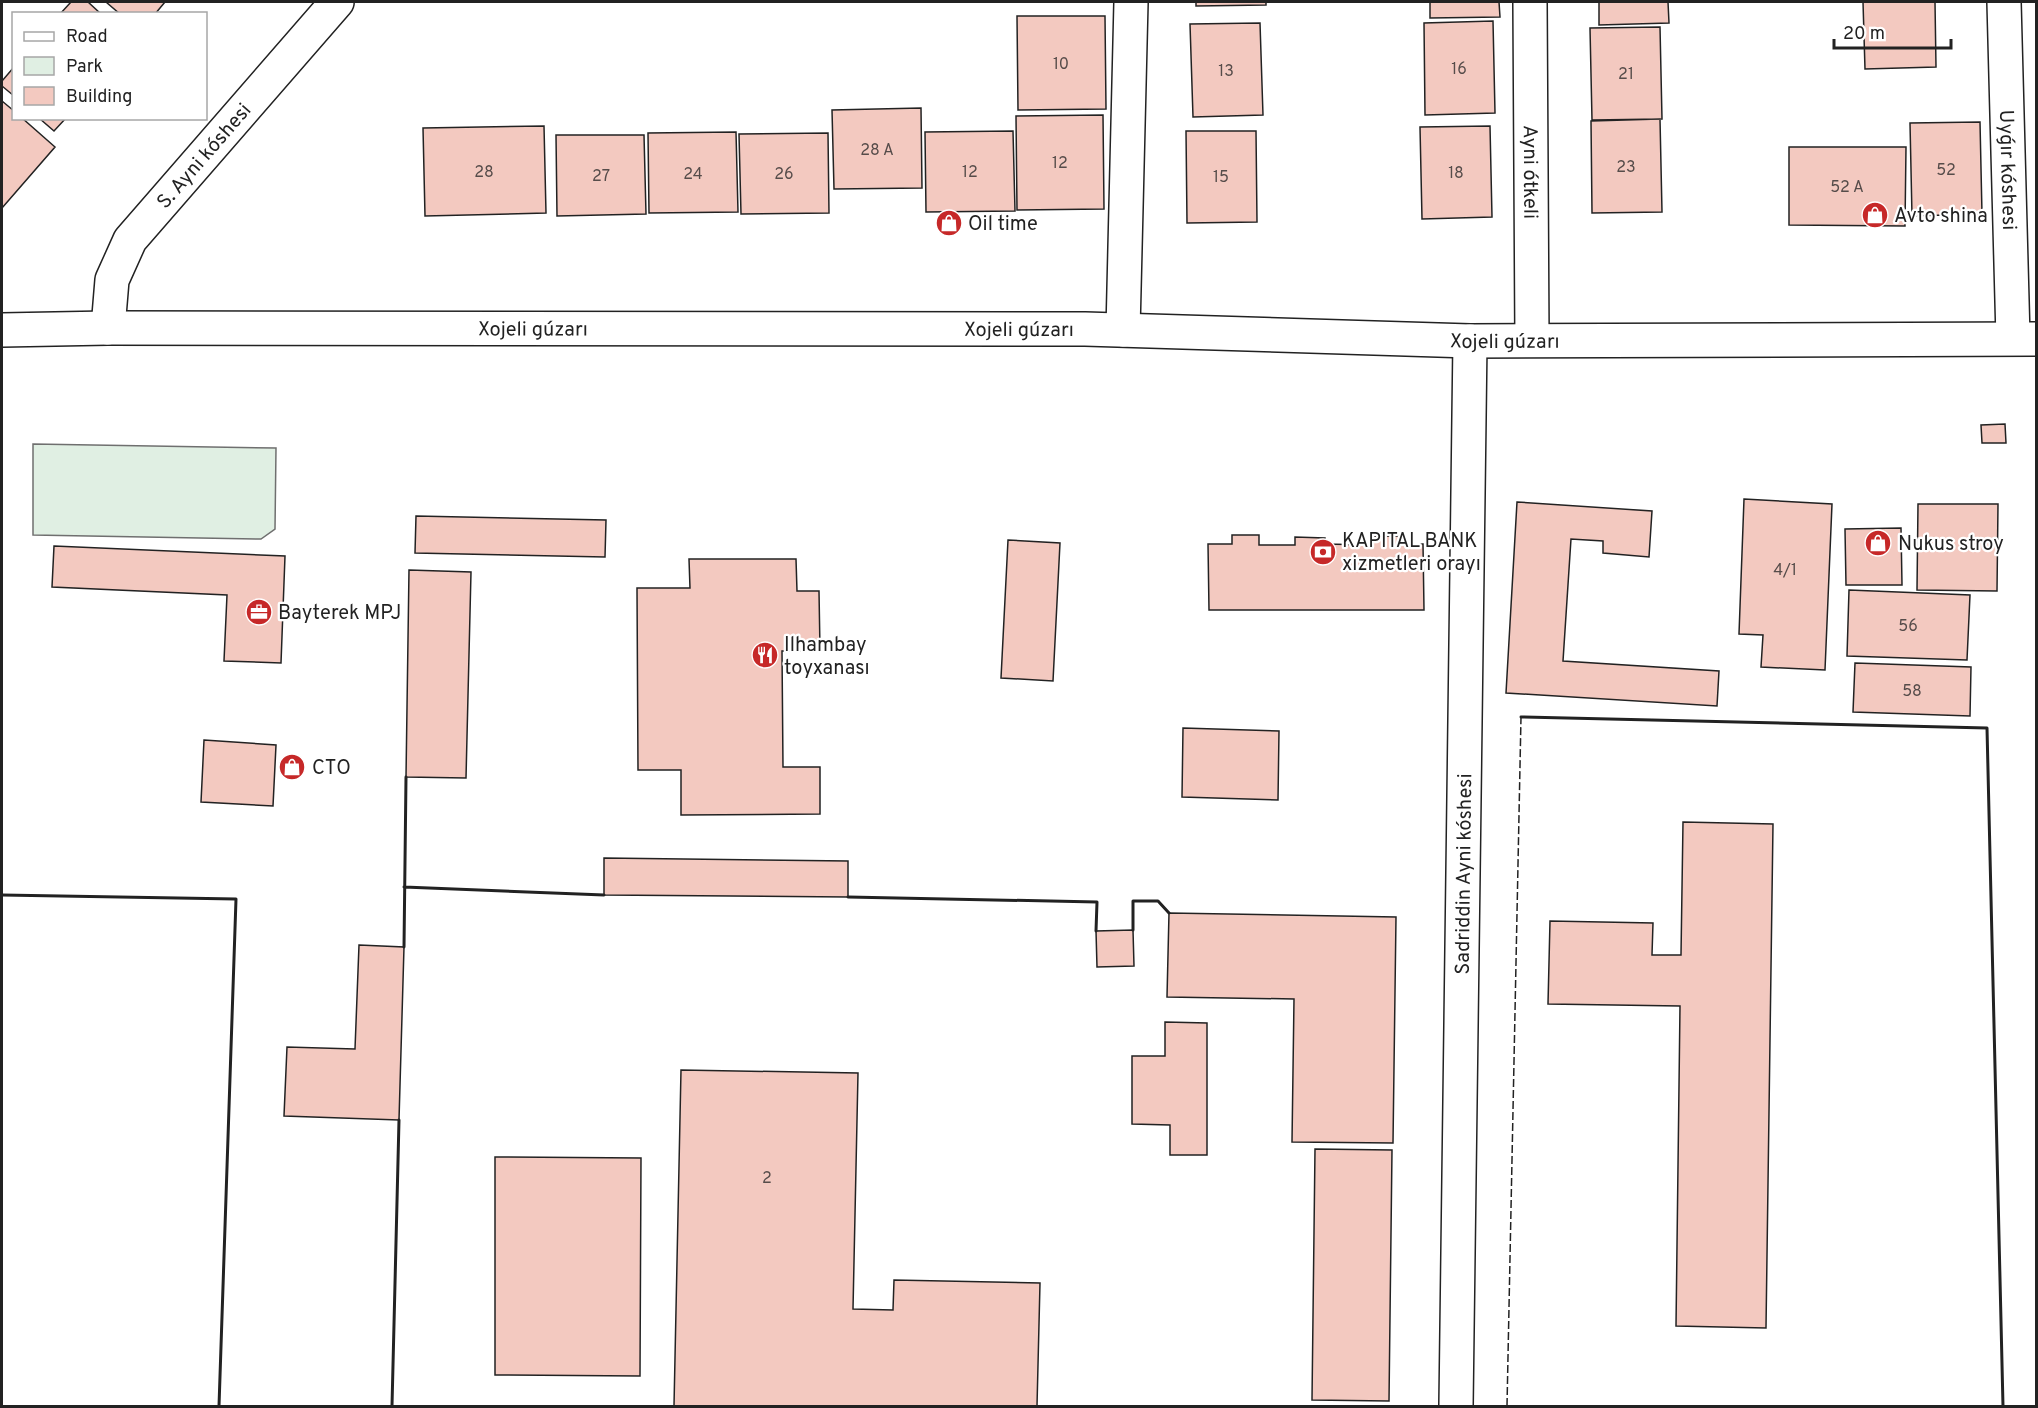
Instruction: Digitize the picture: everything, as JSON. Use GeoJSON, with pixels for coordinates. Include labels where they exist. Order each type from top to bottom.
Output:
{"type":"FeatureCollection","features":[{"type":"Feature","properties":{"kind":"street","name":"S. Ayni kóshesi"},"geometry":{"type":"LineString","coordinates":[[108,328],[112,280],[130,240],[337,2]]}},
{"type":"Feature","properties":{"kind":"street"},"geometry":{"type":"LineString","coordinates":[[1123,330],[1131,2]]}},
{"type":"Feature","properties":{"kind":"street","name":"Ayni ótkeli"},"geometry":{"type":"LineString","coordinates":[[1530,2],[1532,340]]}},
{"type":"Feature","properties":{"kind":"street","name":"Uyǵır kóshesi"},"geometry":{"type":"LineString","coordinates":[[2004,2],[2025,338]]}},
{"type":"Feature","properties":{"kind":"street","name":"Xojeli gúzarı"},"geometry":{"type":"LineString","coordinates":[[2,330],[108,328],[1123,330],[1470,341],[2025,338]]}},
{"type":"Feature","properties":{"kind":"street","name":"Sadriddin Ayni kóshesi"},"geometry":{"type":"LineString","coordinates":[[1456,1407],[1470,341]]}},
{"type":"Feature","properties":{"kind":"green space"},"geometry":{"type":"Polygon","coordinates":[[[33,444],[276,448],[275,529],[261,539],[33,535],[33,444]]]}},
{"type":"Feature","properties":{"kind":"building"},"geometry":{"type":"Polygon","coordinates":[[[71,2],[88,2],[99,12],[62,12],[71,2]]]}},
{"type":"Feature","properties":{"kind":"building"},"geometry":{"type":"Polygon","coordinates":[[[106,2],[165,2],[157,12],[118,12],[106,2]]]}},
{"type":"Feature","properties":{"kind":"building"},"geometry":{"type":"Polygon","coordinates":[[[1196,2],[1266,2],[1266,5],[1196,6],[1196,2]]]}},
{"type":"Feature","properties":{"kind":"building"},"geometry":{"type":"Polygon","coordinates":[[[1430,2],[1499,2],[1500,17],[1430,18],[1430,2]]]}},
{"type":"Feature","properties":{"kind":"building"},"geometry":{"type":"Polygon","coordinates":[[[1599,2],[1668,2],[1669,23],[1599,25],[1599,2]]]}},
{"type":"Feature","properties":{"kind":"building"},"geometry":{"type":"Polygon","coordinates":[[[1863,2],[1935,2],[1936,67],[1865,69],[1863,2]]]}},
{"type":"Feature","properties":{"kind":"building"},"geometry":{"type":"Polygon","coordinates":[[[1017,16],[1105,16],[1106,109],[1018,110],[1017,16]]]}},
{"type":"Feature","properties":{"kind":"building"},"geometry":{"type":"Polygon","coordinates":[[[1493,21],[1495,113],[1425,115],[1424,23],[1493,21]]]}},
{"type":"Feature","properties":{"kind":"building"},"geometry":{"type":"Polygon","coordinates":[[[1260,23],[1263,115],[1193,117],[1190,24],[1260,23]]]}},
{"type":"Feature","properties":{"kind":"building"},"geometry":{"type":"Polygon","coordinates":[[[1660,27],[1662,119],[1592,120],[1590,28],[1660,27]]]}},
{"type":"Feature","properties":{"kind":"building"},"geometry":{"type":"Polygon","coordinates":[[[12,69],[12,94],[2,86],[2,81],[12,69]]]}},
{"type":"Feature","properties":{"kind":"building"},"geometry":{"type":"Polygon","coordinates":[[[2,101],[12,109],[12,120],[24,120],[55,147],[2,208],[2,101]]]}},
{"type":"Feature","properties":{"kind":"building"},"geometry":{"type":"Polygon","coordinates":[[[921,108],[922,188],[834,189],[832,110],[921,108]]]}},
{"type":"Feature","properties":{"kind":"building"},"geometry":{"type":"Polygon","coordinates":[[[1103,115],[1104,209],[1017,210],[1016,116],[1103,115]]]}},
{"type":"Feature","properties":{"kind":"building"},"geometry":{"type":"Polygon","coordinates":[[[1660,119],[1662,212],[1592,213],[1591,121],[1660,119]]]}},
{"type":"Feature","properties":{"kind":"building"},"geometry":{"type":"Polygon","coordinates":[[[41,120],[64,120],[54,131],[41,120]]]}},
{"type":"Feature","properties":{"kind":"building"},"geometry":{"type":"Polygon","coordinates":[[[1980,122],[1982,214],[1912,216],[1910,123],[1980,122]]]}},
{"type":"Feature","properties":{"kind":"building"},"geometry":{"type":"Polygon","coordinates":[[[544,126],[546,213],[425,216],[423,128],[544,126]]]}},
{"type":"Feature","properties":{"kind":"building"},"geometry":{"type":"Polygon","coordinates":[[[1490,126],[1492,217],[1422,219],[1420,127],[1490,126]]]}},
{"type":"Feature","properties":{"kind":"building"},"geometry":{"type":"Polygon","coordinates":[[[1013,131],[1015,211],[926,212],[925,132],[1013,131]]]}},
{"type":"Feature","properties":{"kind":"building"},"geometry":{"type":"Polygon","coordinates":[[[1186,131],[1256,131],[1257,222],[1187,223],[1186,131]]]}},
{"type":"Feature","properties":{"kind":"building"},"geometry":{"type":"Polygon","coordinates":[[[736,132],[738,212],[649,213],[648,133],[736,132]]]}},
{"type":"Feature","properties":{"kind":"building"},"geometry":{"type":"Polygon","coordinates":[[[828,133],[829,213],[741,214],[739,134],[828,133]]]}},
{"type":"Feature","properties":{"kind":"building"},"geometry":{"type":"Polygon","coordinates":[[[556,135],[644,135],[646,214],[557,216],[556,135]]]}},
{"type":"Feature","properties":{"kind":"building"},"geometry":{"type":"Polygon","coordinates":[[[1789,147],[1906,147],[1905,226],[1789,225],[1789,147]]]}},
{"type":"Feature","properties":{"kind":"building"},"geometry":{"type":"Polygon","coordinates":[[[2005,424],[2006,443],[1982,443],[1981,425],[2005,424]]]}},
{"type":"Feature","properties":{"kind":"building"},"geometry":{"type":"Polygon","coordinates":[[[1744,499],[1832,504],[1825,670],[1761,667],[1763,635],[1739,634],[1744,499]]]}},
{"type":"Feature","properties":{"kind":"building"},"geometry":{"type":"Polygon","coordinates":[[[1517,502],[1652,511],[1649,557],[1603,553],[1603,541],[1571,539],[1563,661],[1719,671],[1717,706],[1506,693],[1517,502]]]}},
{"type":"Feature","properties":{"kind":"building"},"geometry":{"type":"Polygon","coordinates":[[[1918,504],[1998,504],[1997,591],[1917,590],[1918,504]]]}},
{"type":"Feature","properties":{"kind":"building"},"geometry":{"type":"Polygon","coordinates":[[[416,516],[606,520],[605,557],[415,553],[416,516]]]}},
{"type":"Feature","properties":{"kind":"building"},"geometry":{"type":"Polygon","coordinates":[[[1901,528],[1902,585],[1846,585],[1845,529],[1901,528]]]}},
{"type":"Feature","properties":{"kind":"building"},"geometry":{"type":"Polygon","coordinates":[[[1232,535],[1259,535],[1259,545],[1295,545],[1295,537],[1325,538],[1325,544],[1370,545],[1370,536],[1401,536],[1401,544],[1423,544],[1424,610],[1209,610],[1208,544],[1232,544],[1232,535]]]}},
{"type":"Feature","properties":{"kind":"building"},"geometry":{"type":"Polygon","coordinates":[[[1008,540],[1060,543],[1053,681],[1001,678],[1008,540]]]}},
{"type":"Feature","properties":{"kind":"building"},"geometry":{"type":"Polygon","coordinates":[[[54,546],[285,556],[281,663],[224,661],[227,595],[52,587],[54,546]]]}},
{"type":"Feature","properties":{"kind":"building"},"geometry":{"type":"Polygon","coordinates":[[[689,559],[796,559],[797,591],[819,591],[820,650],[782,651],[783,767],[820,767],[820,814],[681,815],[681,770],[638,770],[637,588],[690,588],[689,559]]]}},
{"type":"Feature","properties":{"kind":"building"},"geometry":{"type":"Polygon","coordinates":[[[409,570],[471,572],[466,778],[406,777],[409,570]]]}},
{"type":"Feature","properties":{"kind":"building"},"geometry":{"type":"Polygon","coordinates":[[[1849,590],[1970,595],[1967,660],[1847,656],[1849,590]]]}},
{"type":"Feature","properties":{"kind":"building"},"geometry":{"type":"Polygon","coordinates":[[[1855,663],[1971,667],[1970,716],[1853,712],[1855,663]]]}},
{"type":"Feature","properties":{"kind":"building"},"geometry":{"type":"Polygon","coordinates":[[[1183,728],[1279,731],[1278,800],[1182,797],[1183,728]]]}},
{"type":"Feature","properties":{"kind":"building"},"geometry":{"type":"Polygon","coordinates":[[[204,740],[276,745],[273,806],[201,802],[204,740]]]}},
{"type":"Feature","properties":{"kind":"building"},"geometry":{"type":"Polygon","coordinates":[[[1683,822],[1773,824],[1766,1328],[1676,1326],[1680,1006],[1548,1004],[1550,921],[1653,923],[1652,955],[1681,955],[1683,822]]]}},
{"type":"Feature","properties":{"kind":"building"},"geometry":{"type":"Polygon","coordinates":[[[604,858],[848,861],[848,897],[604,895],[604,858]]]}},
{"type":"Feature","properties":{"kind":"building"},"geometry":{"type":"Polygon","coordinates":[[[1169,913],[1396,917],[1393,1143],[1292,1142],[1294,999],[1167,997],[1169,913]]]}},
{"type":"Feature","properties":{"kind":"building"},"geometry":{"type":"Polygon","coordinates":[[[1133,930],[1134,966],[1097,967],[1096,931],[1133,930]]]}},
{"type":"Feature","properties":{"kind":"building"},"geometry":{"type":"Polygon","coordinates":[[[359,945],[404,947],[399,1120],[284,1116],[287,1047],[355,1049],[359,945]]]}},
{"type":"Feature","properties":{"kind":"building"},"geometry":{"type":"Polygon","coordinates":[[[1165,1022],[1207,1023],[1207,1155],[1170,1155],[1170,1125],[1132,1124],[1132,1056],[1165,1056],[1165,1022]]]}},
{"type":"Feature","properties":{"kind":"building"},"geometry":{"type":"Polygon","coordinates":[[[681,1070],[858,1073],[853,1309],[893,1310],[894,1280],[1040,1283],[1037,1406],[674,1406],[681,1070]]]}},
{"type":"Feature","properties":{"kind":"building"},"geometry":{"type":"Polygon","coordinates":[[[1315,1149],[1392,1150],[1389,1401],[1312,1400],[1315,1149]]]}},
{"type":"Feature","properties":{"kind":"building"},"geometry":{"type":"Polygon","coordinates":[[[495,1157],[641,1158],[640,1376],[495,1375],[495,1157]]]}},
{"type":"Feature","properties":{"kind":"fence"},"geometry":{"type":"LineString","coordinates":[[1507,1406],[1521,717]]}},
{"type":"Feature","properties":{"kind":"wall"},"geometry":{"type":"LineString","coordinates":[[1521,717],[1987,728],[2003,1406]]}},
{"type":"Feature","properties":{"kind":"wall"},"geometry":{"type":"LineString","coordinates":[[404,947],[406,777]]}},
{"type":"Feature","properties":{"kind":"wall"},"geometry":{"type":"LineString","coordinates":[[404,887],[604,895]]}},
{"type":"Feature","properties":{"kind":"wall"},"geometry":{"type":"LineString","coordinates":[[2,895],[236,899],[219,1406]]}},
{"type":"Feature","properties":{"kind":"wall"},"geometry":{"type":"LineString","coordinates":[[848,897],[1097,902],[1096,931]]}},
{"type":"Feature","properties":{"kind":"wall"},"geometry":{"type":"LineString","coordinates":[[1133,930],[1133,901],[1158,901],[1169,913]]}},
{"type":"Feature","properties":{"kind":"wall"},"geometry":{"type":"LineString","coordinates":[[392,1406],[399,1120]]}},
{"type":"Feature","properties":{"kind":"place","name":"Avto shina"},"geometry":{"type":"Point","coordinates":[1875,215]}},
{"type":"Feature","properties":{"kind":"place","name":"Oil time"},"geometry":{"type":"Point","coordinates":[949,223]}},
{"type":"Feature","properties":{"kind":"place","name":"Nukus stroy"},"geometry":{"type":"Point","coordinates":[1878,543]}},
{"type":"Feature","properties":{"kind":"place","name":"KAPITAL BANK xizmetleri orayı"},"geometry":{"type":"Point","coordinates":[1323,552]}},
{"type":"Feature","properties":{"kind":"place","name":"Bayterek MPJ"},"geometry":{"type":"Point","coordinates":[259,612]}},
{"type":"Feature","properties":{"kind":"place","name":"Ilhambay toyxanası"},"geometry":{"type":"Point","coordinates":[765,655]}},
{"type":"Feature","properties":{"kind":"place","name":"СТО"},"geometry":{"type":"Point","coordinates":[292,767]}}]}
